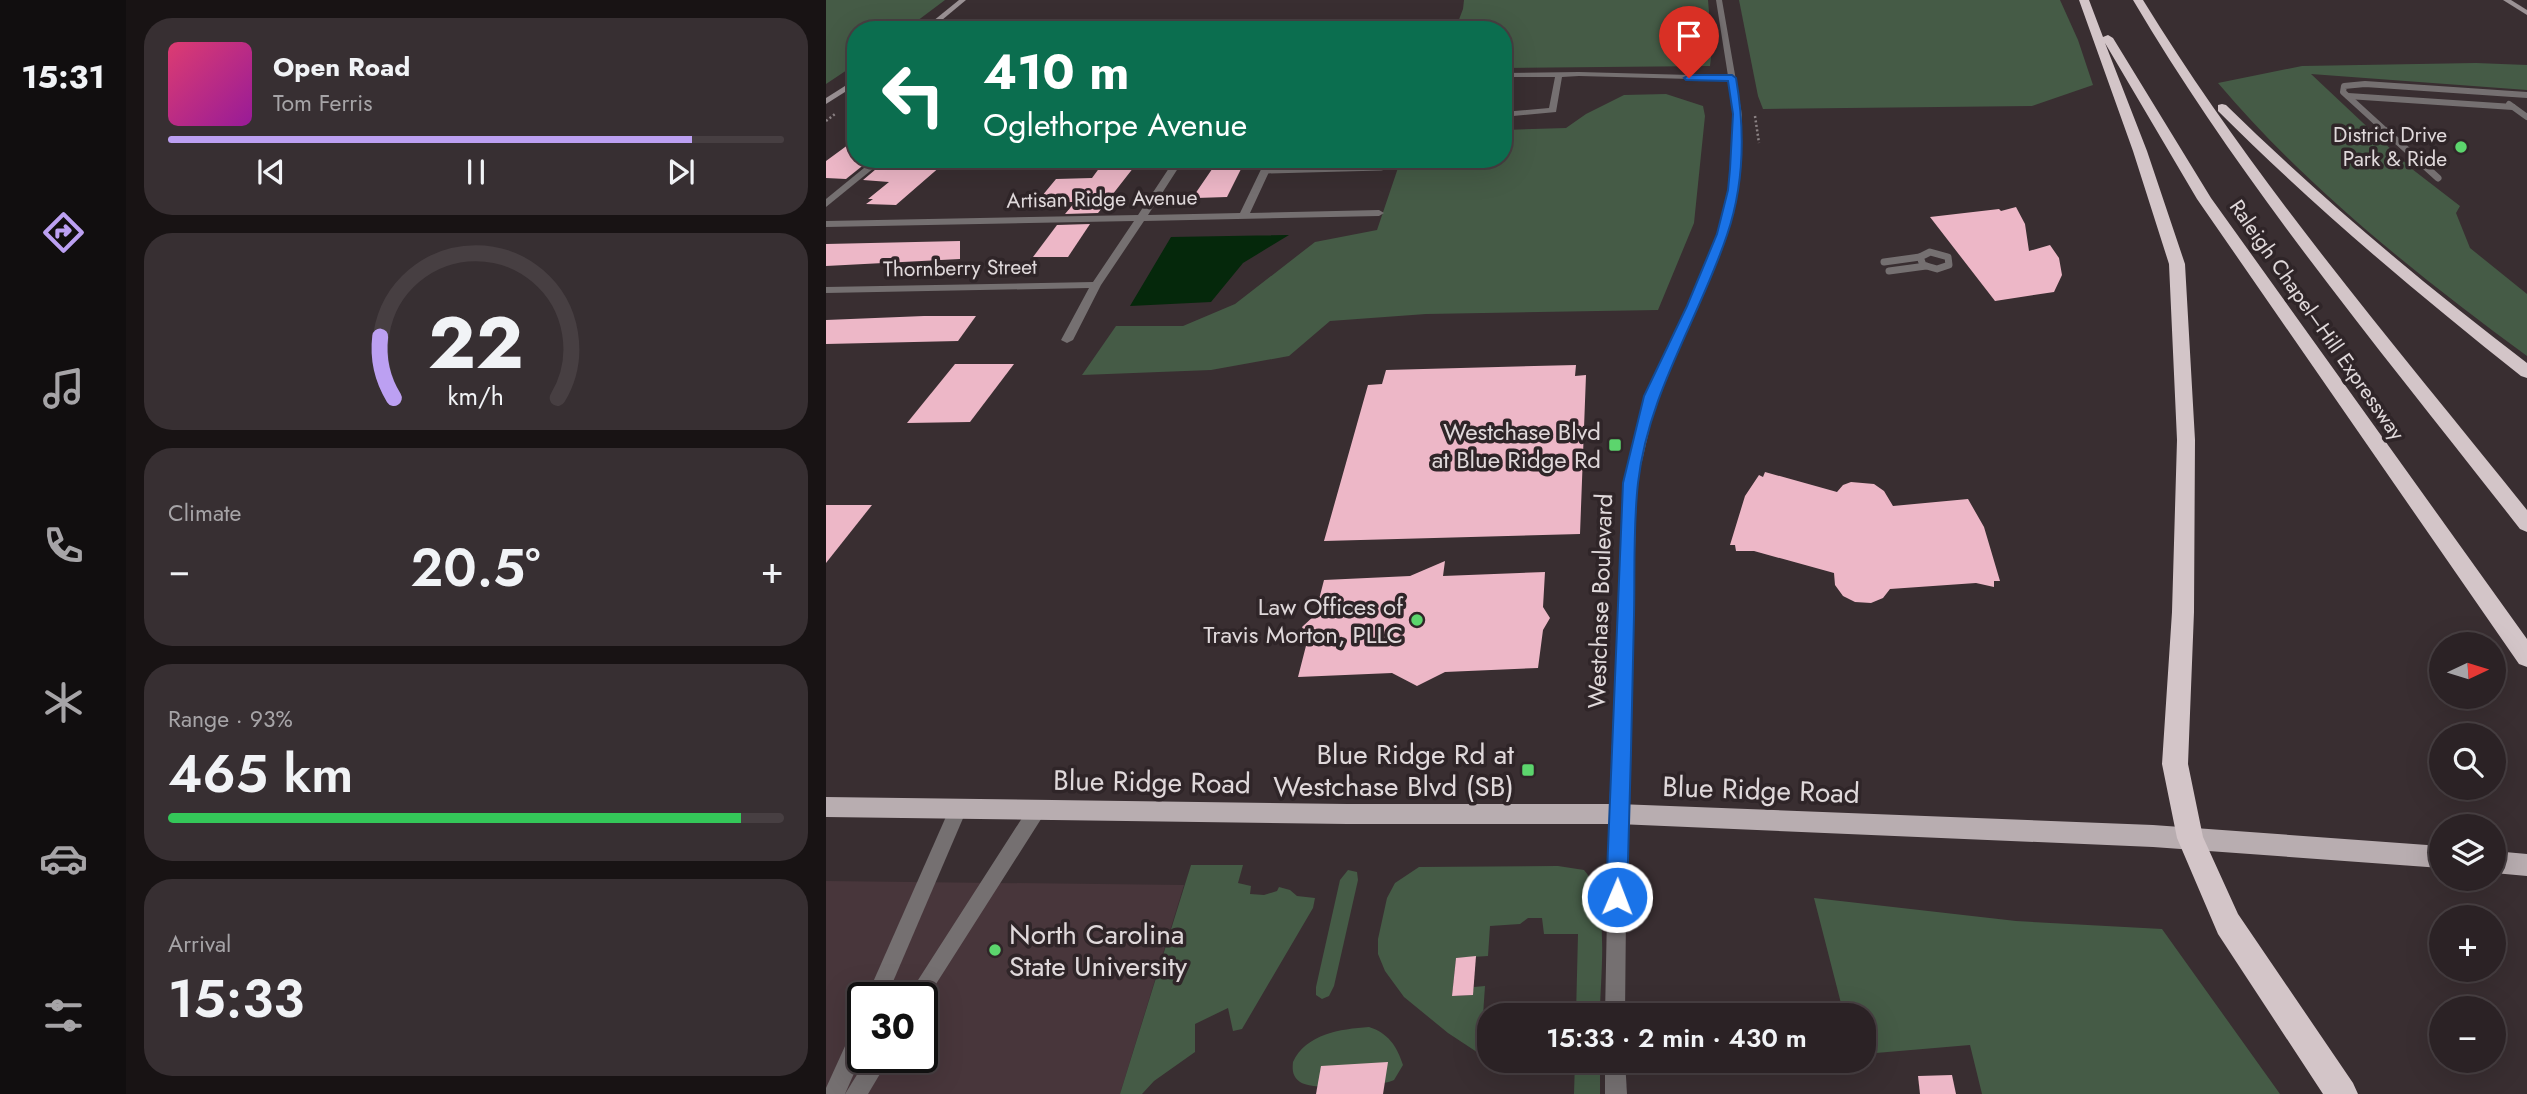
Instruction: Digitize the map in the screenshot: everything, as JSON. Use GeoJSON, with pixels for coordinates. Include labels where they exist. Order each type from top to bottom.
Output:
{"type":"FeatureCollection","features":[{"type":"Feature","properties":{"kind":"highway","name":"Raleigh Chapel–Hill Expressway"},"geometry":{"type":"LineString","coordinates":[[2085,0],[2204,199],[2527,657]]}},
{"type":"Feature","properties":{"kind":"highway"},"geometry":{"type":"LineString","coordinates":[[2085,0],[2140,151],[2177,264],[2186,440],[2183,612],[2175,764],[2190,838],[2228,924],[2342,1094]]}},
{"type":"Feature","properties":{"kind":"highway","name":"Raleigh Chapel–Hill Expressway"},"geometry":{"type":"LineString","coordinates":[[2138,0],[2176,62],[2281,211],[2527,524]]}},
{"type":"Feature","properties":{"kind":"highway"},"geometry":{"type":"LineString","coordinates":[[2176,62],[2286,174],[2405,278],[2527,372]]}},
{"type":"Feature","properties":{"kind":"main road"},"geometry":{"type":"LineString","coordinates":[[936,21],[963,0]]}},
{"type":"Feature","properties":{"kind":"main road"},"geometry":{"type":"LineString","coordinates":[[2506,0],[2527,13]]}},
{"type":"Feature","properties":{"kind":"main road"},"geometry":{"type":"LineString","coordinates":[[826,102],[847,88]]}},
{"type":"Feature","properties":{"kind":"main road","name":"Blue Ridge Road"},"geometry":{"type":"LineString","coordinates":[[826,807],[1618,814],[2190,838],[2429,856]]}},
{"type":"Feature","properties":{"kind":"street","name":"Westchase Boulevard"},"geometry":{"type":"LineString","coordinates":[[1615,1003],[1618,814],[1630,483],[1651,396],[1693,306],[1722,234],[1731,201],[1738,114],[1719,0]]}},
{"type":"Feature","properties":{"kind":"street"},"geometry":{"type":"LineString","coordinates":[[1512,114],[1553,110],[1559,74]]}},
{"type":"Feature","properties":{"kind":"street"},"geometry":{"type":"LineString","coordinates":[[1512,75],[1732,78]]}},
{"type":"Feature","properties":{"kind":"street"},"geometry":{"type":"LineString","coordinates":[[826,204],[870,168]]}},
{"type":"Feature","properties":{"kind":"street"},"geometry":{"type":"LineString","coordinates":[[1067,340],[1096,285],[1174,168]]}},
{"type":"Feature","properties":{"kind":"street"},"geometry":{"type":"LineString","coordinates":[[1244,215],[1266,170]]}},
{"type":"Feature","properties":{"kind":"street","name":"Artisan Ridge Avenue"},"geometry":{"type":"LineString","coordinates":[[826,224],[1379,213]]}},
{"type":"Feature","properties":{"kind":"street","name":"Thornberry Street"},"geometry":{"type":"LineString","coordinates":[[826,290],[1096,285]]}},
{"type":"Feature","properties":{"kind":"street"},"geometry":{"type":"LineString","coordinates":[[883,982],[958,809]]}},
{"type":"Feature","properties":{"kind":"street"},"geometry":{"type":"LineString","coordinates":[[928,982],[1037,810]]}},
{"type":"Feature","properties":{"kind":"street"},"geometry":{"type":"LineString","coordinates":[[834,1094],[847,1065]]}},
{"type":"Feature","properties":{"kind":"street"},"geometry":{"type":"LineString","coordinates":[[856,1094],[870,1073]]}},
{"type":"Feature","properties":{"kind":"street"},"geometry":{"type":"LineString","coordinates":[[1615,1073],[1616,1094]]}},
{"type":"Feature","properties":{"kind":"lane"},"geometry":{"type":"LineString","coordinates":[[2438,178],[2343,92],[2344,86],[2357,84],[2527,95]]}},
{"type":"Feature","properties":{"kind":"lane"},"geometry":{"type":"LineString","coordinates":[[2495,93],[2527,117]]}},
{"type":"Feature","properties":{"kind":"lane"},"geometry":{"type":"LineString","coordinates":[[2348,96],[2513,107]]}},
{"type":"Feature","properties":{"kind":"lane"},"geometry":{"type":"LineString","coordinates":[[1266,170],[1343,168]]}},
{"type":"Feature","properties":{"kind":"lane"},"geometry":{"type":"LineString","coordinates":[[1884,261],[1920,257],[1935,252],[1948,257],[1951,263],[1942,269],[1926,266],[1889,271]]}},
{"type":"Feature","properties":{"kind":"lane"},"geometry":{"type":"LineString","coordinates":[[1920,257],[1926,266]]}},
{"type":"Feature","properties":{"kind":"shaded area"},"geometry":{"type":"Polygon","coordinates":[[[826,0],[945,0],[917,21],[847,21],[847,70],[826,84],[826,0]]]}},
{"type":"Feature","properties":{"kind":"shaded area"},"geometry":{"type":"Polygon","coordinates":[[[1464,0],[1708,0],[1712,49],[1710,66],[1512,68],[1512,21],[1458,21],[1464,0]]]}},
{"type":"Feature","properties":{"kind":"shaded area"},"geometry":{"type":"Polygon","coordinates":[[[1739,0],[2060,0],[2078,40],[2093,85],[2032,106],[1763,109],[1739,0]]]}},
{"type":"Feature","properties":{"kind":"shaded area"},"geometry":{"type":"Polygon","coordinates":[[[2476,63],[2527,65],[2527,90],[2311,74],[2412,169],[2460,206],[2456,213],[2470,248],[2527,294],[2527,356],[2405,262],[2326,194],[2252,121],[2218,83],[2302,66],[2476,63]]]}},
{"type":"Feature","properties":{"kind":"shaded area"},"geometry":{"type":"Polygon","coordinates":[[[1666,94],[1703,106],[1705,116],[1694,223],[1658,310],[1426,314],[1330,321],[1289,356],[1211,370],[1082,375],[1116,326],[1183,326],[1235,304],[1315,242],[1377,230],[1398,168],[1512,168],[1512,130],[1566,128],[1586,114],[1624,95],[1666,94]]]}},
{"type":"Feature","properties":{"kind":"shaded area"},"geometry":{"type":"Polygon","coordinates":[[[1289,235],[1243,263],[1211,302],[1130,306],[1171,237],[1289,235]]]}},
{"type":"Feature","properties":{"kind":"shaded area"},"geometry":{"type":"Polygon","coordinates":[[[1191,865],[1243,865],[1238,883],[1251,886],[1250,894],[1264,895],[1277,891],[1279,887],[1290,890],[1297,896],[1315,898],[1313,908],[1242,1029],[1233,1031],[1228,1008],[1195,1024],[1195,1052],[1154,1081],[1142,1094],[1120,1094],[1191,865]]]}},
{"type":"Feature","properties":{"kind":"shaded area"},"geometry":{"type":"Polygon","coordinates":[[[1558,866],[1584,870],[1598,899],[1601,918],[1600,1003],[1576,1003],[1578,934],[1544,934],[1542,918],[1528,918],[1520,924],[1490,926],[1488,956],[1456,958],[1452,996],[1472,995],[1474,987],[1485,986],[1484,1003],[1477,1003],[1477,1052],[1448,1033],[1404,997],[1385,971],[1378,954],[1378,939],[1387,898],[1395,883],[1419,867],[1558,866]]]}},
{"type":"Feature","properties":{"kind":"shaded area"},"geometry":{"type":"Polygon","coordinates":[[[1348,870],[1357,872],[1358,880],[1334,986],[1329,996],[1322,999],[1316,995],[1316,987],[1340,880],[1348,870]]]}},
{"type":"Feature","properties":{"kind":"shaded area","name":"North Carolina State University"},"geometry":{"type":"Polygon","coordinates":[[[826,881],[1184,885],[1120,1094],[826,1094],[826,881]]]}},
{"type":"Feature","properties":{"kind":"shaded area"},"geometry":{"type":"Polygon","coordinates":[[[1814,898],[2016,921],[2162,929],[2280,1094],[1982,1094],[1970,1045],[1876,1053],[1876,1003],[1841,1003],[1814,898]]]}},
{"type":"Feature","properties":{"kind":"shaded area"},"geometry":{"type":"Polygon","coordinates":[[[1369,1027],[1387,1037],[1398,1052],[1403,1065],[1394,1080],[1375,1085],[1331,1087],[1307,1085],[1296,1078],[1293,1062],[1306,1045],[1325,1035],[1369,1027]]]}},
{"type":"Feature","properties":{"kind":"shaded area"},"geometry":{"type":"Polygon","coordinates":[[[1575,1073],[1600,1073],[1600,1094],[1574,1094],[1575,1073]]]}},
{"type":"Feature","properties":{"kind":"building"},"geometry":{"type":"Polygon","coordinates":[[[847,146],[847,168],[860,168],[846,179],[826,178],[826,161],[847,146]]]}},
{"type":"Feature","properties":{"kind":"building"},"geometry":{"type":"Polygon","coordinates":[[[877,168],[939,168],[896,205],[866,204],[873,199],[868,199],[889,182],[863,180],[877,168]]]}},
{"type":"Feature","properties":{"kind":"building"},"geometry":{"type":"Polygon","coordinates":[[[1099,168],[1133,168],[1098,213],[1065,214],[1075,202],[1037,202],[1056,179],[1092,178],[1099,168]]]}},
{"type":"Feature","properties":{"kind":"building"},"geometry":{"type":"Polygon","coordinates":[[[1213,168],[1242,168],[1227,197],[1196,198],[1198,194],[1195,194],[1213,168]]]}},
{"type":"Feature","properties":{"kind":"building"},"geometry":{"type":"Polygon","coordinates":[[[2016,207],[2025,224],[2029,251],[2050,245],[2059,258],[2062,275],[2054,292],[1995,301],[1930,217],[1999,209],[2001,211],[2016,207]]]}},
{"type":"Feature","properties":{"kind":"building"},"geometry":{"type":"Polygon","coordinates":[[[1090,224],[1068,257],[1033,257],[1057,225],[1090,224]]]}},
{"type":"Feature","properties":{"kind":"building"},"geometry":{"type":"Polygon","coordinates":[[[960,241],[960,259],[826,266],[826,244],[960,241]]]}},
{"type":"Feature","properties":{"kind":"building"},"geometry":{"type":"Polygon","coordinates":[[[976,316],[958,341],[826,344],[826,320],[976,316]]]}},
{"type":"Feature","properties":{"kind":"building"},"geometry":{"type":"Polygon","coordinates":[[[955,364],[1014,364],[970,422],[907,423],[955,364]]]}},
{"type":"Feature","properties":{"kind":"building"},"geometry":{"type":"Polygon","coordinates":[[[1576,365],[1575,376],[1586,375],[1580,534],[1324,541],[1368,385],[1382,384],[1386,370],[1576,365]]]}},
{"type":"Feature","properties":{"kind":"building"},"geometry":{"type":"Polygon","coordinates":[[[1765,472],[1837,492],[1843,485],[1851,482],[1874,484],[1884,491],[1893,506],[1968,499],[1984,527],[2000,581],[1994,581],[1994,587],[1976,583],[1890,589],[1883,598],[1871,603],[1855,602],[1843,596],[1835,585],[1834,573],[1754,551],[1736,551],[1735,545],[1730,545],[1745,496],[1759,475],[1763,477],[1765,472]]]}},
{"type":"Feature","properties":{"kind":"building"},"geometry":{"type":"Polygon","coordinates":[[[826,505],[872,505],[826,563],[826,505]]]}},
{"type":"Feature","properties":{"kind":"building"},"geometry":{"type":"Polygon","coordinates":[[[1445,561],[1443,576],[1545,572],[1543,607],[1550,618],[1543,630],[1538,668],[1445,672],[1417,686],[1392,673],[1298,677],[1308,638],[1302,627],[1315,615],[1324,580],[1410,576],[1445,561]]]}},
{"type":"Feature","properties":{"kind":"building"},"geometry":{"type":"Polygon","coordinates":[[[1476,956],[1473,995],[1452,996],[1456,958],[1476,956]]]}},
{"type":"Feature","properties":{"kind":"building"},"geometry":{"type":"Polygon","coordinates":[[[1388,1062],[1383,1094],[1316,1094],[1321,1066],[1388,1062]]]}},
{"type":"Feature","properties":{"kind":"building"},"geometry":{"type":"Polygon","coordinates":[[[1952,1075],[1956,1094],[1920,1094],[1918,1076],[1952,1075]]]}},
{"type":"Feature","properties":{"kind":"place","name":"District Drive Park & Ride"},"geometry":{"type":"Point","coordinates":[2461,147]}},
{"type":"Feature","properties":{"kind":"place","name":"Westchase Blvd at Blue Ridge Rd"},"geometry":{"type":"Point","coordinates":[1615,445]}},
{"type":"Feature","properties":{"kind":"place","name":"Law Offices of Travis Morton, PLLC"},"geometry":{"type":"Point","coordinates":[1417,620]}},
{"type":"Feature","properties":{"kind":"place","name":"Blue Ridge Rd at Westchase Blvd (SB)"},"geometry":{"type":"Point","coordinates":[1528,770]}},
{"type":"Feature","properties":{"kind":"place","name":"North Carolina State University"},"geometry":{"type":"Point","coordinates":[995,950]}},
{"type":"Feature","properties":{"kind":"route"},"geometry":{"type":"LineString","coordinates":[[1617,897],[1630,483],[1651,396],[1693,306],[1722,234],[1733,190],[1737,147],[1738,114],[1732,78],[1689,78]]}}]}
